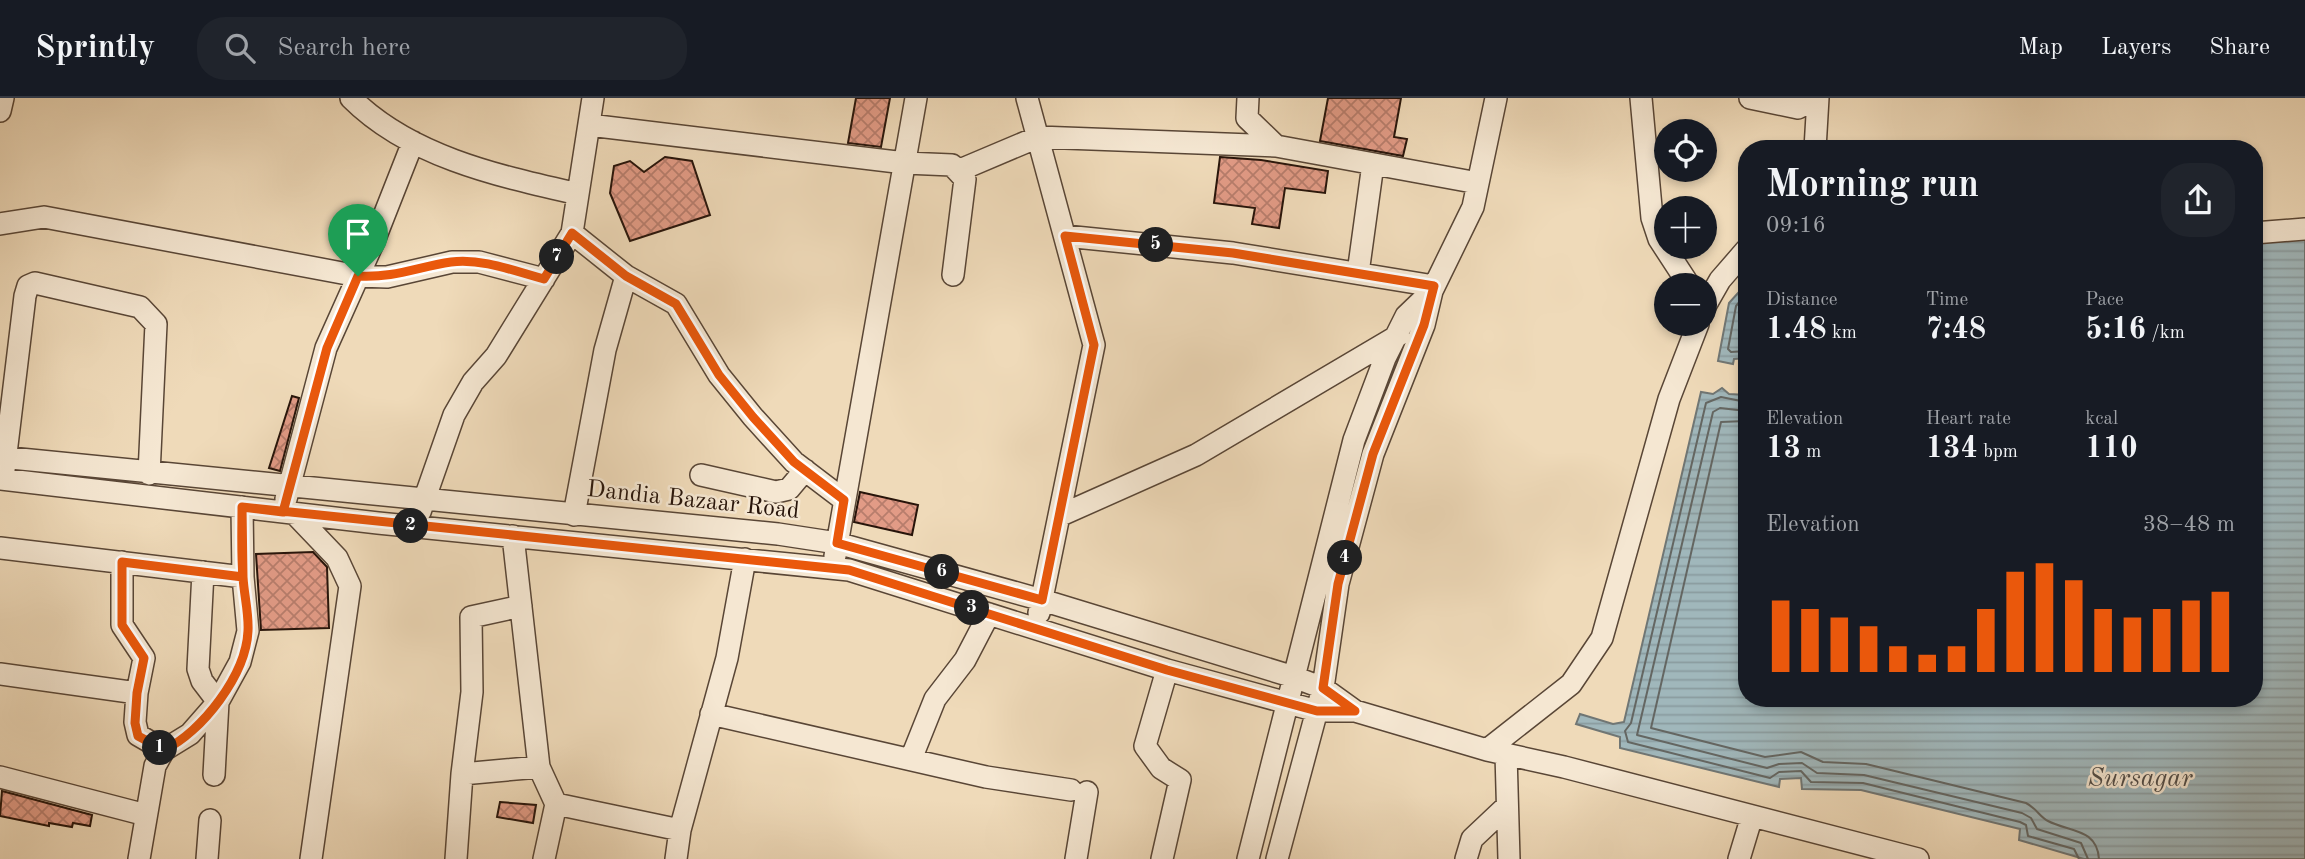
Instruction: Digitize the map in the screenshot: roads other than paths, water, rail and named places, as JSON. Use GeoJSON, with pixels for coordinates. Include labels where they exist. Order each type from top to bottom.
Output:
{"type":"FeatureCollection","features":[{"type":"Feature","properties":{"kind":"street"},"geometry":{"type":"LineString","coordinates":[[0,111],[3,98]]}},
{"type":"Feature","properties":{"kind":"street"},"geometry":{"type":"LineString","coordinates":[[351,98],[367,114],[413,142],[510,178],[578,194]]}},
{"type":"Feature","properties":{"kind":"street"},"geometry":{"type":"LineString","coordinates":[[416,527],[454,415],[474,382],[496,356],[572,233],[593,98]]}},
{"type":"Feature","properties":{"kind":"street"},"geometry":{"type":"LineString","coordinates":[[832,568],[916,98]]}},
{"type":"Feature","properties":{"kind":"street"},"geometry":{"type":"LineString","coordinates":[[1027,98],[1094,345],[1036,628]]}},
{"type":"Feature","properties":{"kind":"street"},"geometry":{"type":"LineString","coordinates":[[1248,98],[1247,118],[1276,146]]}},
{"type":"Feature","properties":{"kind":"street"},"geometry":{"type":"LineString","coordinates":[[1278,859],[1323,688],[1345,558],[1406,338],[1406,316],[1433,288],[1473,207],[1496,98]]}},
{"type":"Feature","properties":{"kind":"street"},"geometry":{"type":"LineString","coordinates":[[1641,98],[1652,218],[1658,239],[1681,273]]}},
{"type":"Feature","properties":{"kind":"street"},"geometry":{"type":"LineString","coordinates":[[1749,98],[1808,100],[1814,140]]}},
{"type":"Feature","properties":{"kind":"street"},"geometry":{"type":"LineString","coordinates":[[589,125],[905,163],[952,165],[960,170],[965,179],[953,275]]}},
{"type":"Feature","properties":{"kind":"street"},"geometry":{"type":"LineString","coordinates":[[960,170],[1038,137],[1276,146],[1478,183]]}},
{"type":"Feature","properties":{"kind":"street"},"geometry":{"type":"LineString","coordinates":[[311,859],[350,586],[337,558],[288,513],[289,488],[327,348],[413,142]]}},
{"type":"Feature","properties":{"kind":"street"},"geometry":{"type":"LineString","coordinates":[[1358,273],[1373,164]]}},
{"type":"Feature","properties":{"kind":"street"},"geometry":{"type":"LineString","coordinates":[[0,224],[44,217],[358,276],[387,277],[452,262],[479,262],[544,279]]}},
{"type":"Feature","properties":{"kind":"street"},"geometry":{"type":"LineString","coordinates":[[2263,232],[2305,229]]}},
{"type":"Feature","properties":{"kind":"street"},"geometry":{"type":"LineString","coordinates":[[572,233],[626,276],[676,304],[719,375],[753,417],[805,470],[844,500]]}},
{"type":"Feature","properties":{"kind":"street"},"geometry":{"type":"LineString","coordinates":[[1065,236],[1233,253],[1433,288]]}},
{"type":"Feature","properties":{"kind":"street"},"geometry":{"type":"LineString","coordinates":[[1717,286],[1738,259]]}},
{"type":"Feature","properties":{"kind":"street"},"geometry":{"type":"LineString","coordinates":[[574,515],[605,350],[626,276]]}},
{"type":"Feature","properties":{"kind":"street"},"geometry":{"type":"LineString","coordinates":[[149,474],[156,324],[140,307],[35,283],[28,286],[2,457],[2,479],[416,527],[849,570],[1167,670],[1317,711],[1355,711],[1497,752],[1918,859]]}},
{"type":"Feature","properties":{"kind":"street"},"geometry":{"type":"LineString","coordinates":[[1497,752],[1571,684],[1602,638],[1669,399],[1693,336]]}},
{"type":"Feature","properties":{"kind":"street"},"geometry":{"type":"LineString","coordinates":[[1059,516],[1196,455],[1406,338]]}},
{"type":"Feature","properties":{"kind":"street"},"geometry":{"type":"LineString","coordinates":[[1248,859],[1290,702],[1354,440],[1406,338]]}},
{"type":"Feature","properties":{"kind":"street","name":"Dandia Bazaar Road"},"geometry":{"type":"LineString","coordinates":[[2,457],[837,543],[1042,600],[1294,677],[1323,688],[1355,711]]}},
{"type":"Feature","properties":{"kind":"street"},"geometry":{"type":"LineString","coordinates":[[701,475],[776,492],[789,489],[805,470]]}},
{"type":"Feature","properties":{"kind":"street"},"geometry":{"type":"LineString","coordinates":[[139,859],[155,766],[164,750],[190,734],[218,702],[246,645],[248,631],[243,577],[242,507]]}},
{"type":"Feature","properties":{"kind":"street"},"geometry":{"type":"LineString","coordinates":[[513,536],[540,767],[556,803],[544,859]]}},
{"type":"Feature","properties":{"kind":"street"},"geometry":{"type":"LineString","coordinates":[[0,548],[243,577]]}},
{"type":"Feature","properties":{"kind":"street"},"geometry":{"type":"LineString","coordinates":[[676,859],[680,830],[727,658],[744,559]]}},
{"type":"Feature","properties":{"kind":"street"},"geometry":{"type":"LineString","coordinates":[[122,562],[122,625],[144,658],[137,693],[135,723],[138,736],[164,750]]}},
{"type":"Feature","properties":{"kind":"street"},"geometry":{"type":"LineString","coordinates":[[203,572],[198,669],[202,681],[218,702],[214,775]]}},
{"type":"Feature","properties":{"kind":"street"},"geometry":{"type":"LineString","coordinates":[[456,859],[462,774],[472,692],[471,617],[521,606]]}},
{"type":"Feature","properties":{"kind":"street"},"geometry":{"type":"LineString","coordinates":[[911,759],[936,698],[965,660],[989,614]]}},
{"type":"Feature","properties":{"kind":"street"},"geometry":{"type":"LineString","coordinates":[[1162,859],[1180,780],[1161,768],[1145,746],[1167,670]]}},
{"type":"Feature","properties":{"kind":"street"},"geometry":{"type":"LineString","coordinates":[[0,674],[137,693]]}},
{"type":"Feature","properties":{"kind":"street"},"geometry":{"type":"LineString","coordinates":[[711,714],[986,777],[1079,791],[1076,859]]}},
{"type":"Feature","properties":{"kind":"street"},"geometry":{"type":"LineString","coordinates":[[1497,752],[1507,806],[1508,859]]}},
{"type":"Feature","properties":{"kind":"street"},"geometry":{"type":"LineString","coordinates":[[462,774],[540,767]]}},
{"type":"Feature","properties":{"kind":"street"},"geometry":{"type":"LineString","coordinates":[[0,777],[146,814]]}},
{"type":"Feature","properties":{"kind":"street"},"geometry":{"type":"LineString","coordinates":[[556,803],[680,830]]}},
{"type":"Feature","properties":{"kind":"street"},"geometry":{"type":"LineString","coordinates":[[1466,859],[1472,839],[1507,806]]}},
{"type":"Feature","properties":{"kind":"street"},"geometry":{"type":"LineString","coordinates":[[1739,859],[1752,816]]}},
{"type":"Feature","properties":{"kind":"street"},"geometry":{"type":"LineString","coordinates":[[207,859],[210,820]]}},
{"type":"Feature","properties":{"kind":"water","name":"Sursagar"},"geometry":{"type":"Polygon","coordinates":[[[2305,232],[2305,859],[2084,859],[2019,840],[2020,829],[1861,790],[1802,789],[1801,778],[1780,779],[1779,787],[1620,748],[1620,737],[1576,724],[1580,714],[1613,724],[1624,722],[1701,392],[1713,394],[1722,388],[1729,394],[1738,395],[1738,707],[2263,707],[2263,235],[2305,232]]]}},
{"type":"Feature","properties":{"kind":"water"},"geometry":{"type":"Polygon","coordinates":[[[1738,293],[1738,359],[1734,359],[1733,364],[1718,361],[1729,303],[1738,293]]]}}]}
